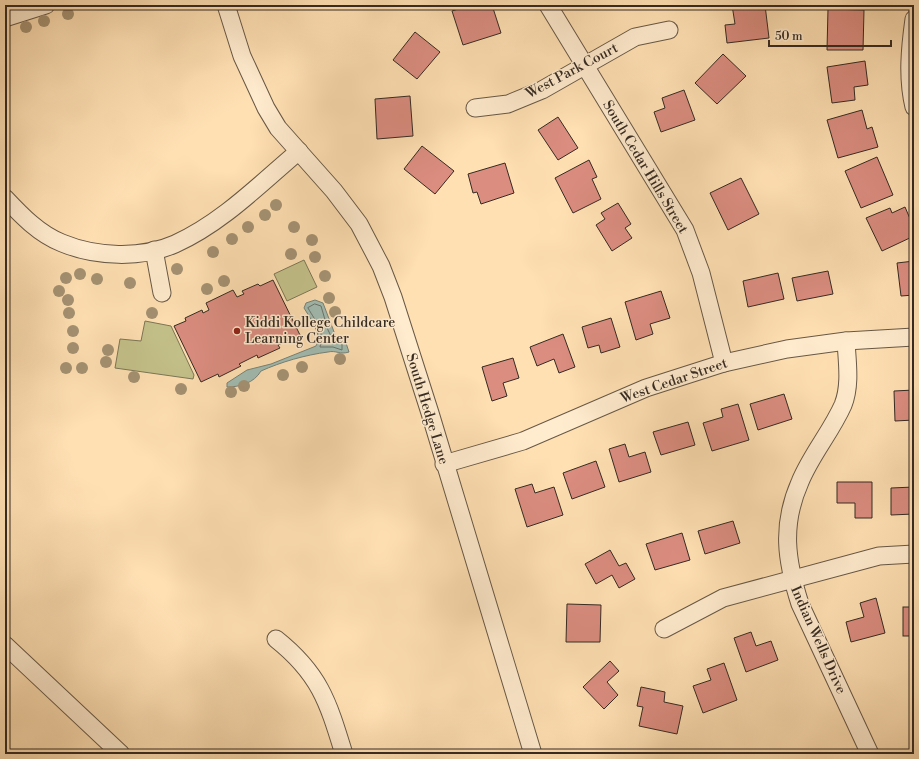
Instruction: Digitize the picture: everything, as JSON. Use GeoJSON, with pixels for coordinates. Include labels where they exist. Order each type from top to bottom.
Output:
{"type":"FeatureCollection","features":[{"type":"Feature","properties":{"kind":"street"},"geometry":{"type":"LineString","coordinates":[[5,18],[46,5]]}},
{"type":"Feature","properties":{"kind":"street","name":"South Hedge Lane"},"geometry":{"type":"LineString","coordinates":[[226,5],[254,83],[278,128],[334,191],[359,224],[380,266],[398,312],[533,754]]}},
{"type":"Feature","properties":{"kind":"street","name":"South Cedar Hills Street"},"geometry":{"type":"LineString","coordinates":[[548,5],[684,230],[701,273],[724,363]]}},
{"type":"Feature","properties":{"kind":"street"},"geometry":{"type":"LineString","coordinates":[[914,19],[910,51],[910,73],[914,107]]}},
{"type":"Feature","properties":{"kind":"street","name":"West Park Court"},"geometry":{"type":"LineString","coordinates":[[475,108],[508,104],[542,90],[635,37],[669,30]]}},
{"type":"Feature","properties":{"kind":"street"},"geometry":{"type":"LineString","coordinates":[[5,198],[21,216],[41,231],[61,243],[102,253],[131,254],[175,244],[222,215],[299,151]]}},
{"type":"Feature","properties":{"kind":"street"},"geometry":{"type":"LineString","coordinates":[[154,250],[162,293]]}},
{"type":"Feature","properties":{"kind":"street","name":"West Cedar Street"},"geometry":{"type":"LineString","coordinates":[[444,464],[523,441],[646,388],[724,363],[787,349],[846,341],[914,337]]}},
{"type":"Feature","properties":{"kind":"street","name":"Indian Wells Drive"},"geometry":{"type":"LineString","coordinates":[[846,341],[848,378],[843,404],[800,482],[790,513],[786,546],[792,579],[800,604],[870,754]]}},
{"type":"Feature","properties":{"kind":"street"},"geometry":{"type":"LineString","coordinates":[[664,629],[723,598],[880,556],[914,554]]}},
{"type":"Feature","properties":{"kind":"street"},"geometry":{"type":"LineString","coordinates":[[276,639],[296,655],[316,680],[330,710],[344,754]]}},
{"type":"Feature","properties":{"kind":"street"},"geometry":{"type":"LineString","coordinates":[[5,646],[121,754]]}},
{"type":"Feature","properties":{"kind":"shaded area"},"geometry":{"type":"Polygon","coordinates":[[[304,260],[317,287],[287,301],[274,274],[304,260]]]}},
{"type":"Feature","properties":{"kind":"shaded area"},"geometry":{"type":"Polygon","coordinates":[[[145,321],[171,326],[194,375],[193,379],[115,368],[120,339],[141,341],[145,321]]]}},
{"type":"Feature","properties":{"kind":"water"},"geometry":{"type":"Polygon","coordinates":[[[315,300],[323,303],[336,337],[344,337],[349,352],[331,352],[293,359],[261,371],[255,379],[246,384],[227,387],[227,383],[247,370],[271,364],[316,346],[319,338],[314,324],[304,308],[306,303],[315,300]]]}},
{"type":"Feature","properties":{"kind":"building"},"geometry":{"type":"Polygon","coordinates":[[[471,5],[492,5],[501,33],[463,45],[452,11],[471,5]]]}},
{"type":"Feature","properties":{"kind":"building"},"geometry":{"type":"Polygon","coordinates":[[[732,5],[765,5],[769,38],[727,43],[725,25],[735,24],[732,5]]]}},
{"type":"Feature","properties":{"kind":"building"},"geometry":{"type":"Polygon","coordinates":[[[828,9],[864,10],[863,50],[827,50],[828,9]]]}},
{"type":"Feature","properties":{"kind":"building"},"geometry":{"type":"Polygon","coordinates":[[[415,32],[440,52],[417,79],[393,60],[415,32]]]}},
{"type":"Feature","properties":{"kind":"building"},"geometry":{"type":"Polygon","coordinates":[[[723,54],[746,76],[717,104],[695,83],[723,54]]]}},
{"type":"Feature","properties":{"kind":"building"},"geometry":{"type":"Polygon","coordinates":[[[865,61],[868,85],[854,87],[855,100],[832,103],[827,67],[865,61]]]}},
{"type":"Feature","properties":{"kind":"building"},"geometry":{"type":"Polygon","coordinates":[[[684,90],[695,120],[661,132],[654,112],[665,108],[662,98],[684,90]]]}},
{"type":"Feature","properties":{"kind":"building"},"geometry":{"type":"Polygon","coordinates":[[[410,96],[413,136],[377,139],[375,99],[410,96]]]}},
{"type":"Feature","properties":{"kind":"building"},"geometry":{"type":"Polygon","coordinates":[[[862,110],[867,129],[872,127],[878,147],[838,158],[827,120],[862,110]]]}},
{"type":"Feature","properties":{"kind":"building"},"geometry":{"type":"Polygon","coordinates":[[[558,117],[578,148],[558,160],[538,130],[558,117]]]}},
{"type":"Feature","properties":{"kind":"building"},"geometry":{"type":"Polygon","coordinates":[[[422,146],[454,171],[435,194],[404,169],[422,146]]]}},
{"type":"Feature","properties":{"kind":"building"},"geometry":{"type":"Polygon","coordinates":[[[877,157],[893,195],[861,208],[845,171],[877,157]]]}},
{"type":"Feature","properties":{"kind":"building"},"geometry":{"type":"Polygon","coordinates":[[[589,160],[597,177],[592,179],[601,199],[573,213],[555,178],[589,160]]]}},
{"type":"Feature","properties":{"kind":"building"},"geometry":{"type":"Polygon","coordinates":[[[505,163],[514,193],[481,204],[477,192],[473,193],[468,174],[505,163]]]}},
{"type":"Feature","properties":{"kind":"building"},"geometry":{"type":"Polygon","coordinates":[[[741,178],[759,214],[728,230],[710,193],[741,178]]]}},
{"type":"Feature","properties":{"kind":"building"},"geometry":{"type":"Polygon","coordinates":[[[618,203],[631,224],[625,228],[632,238],[612,251],[596,225],[605,219],[601,213],[618,203]]]}},
{"type":"Feature","properties":{"kind":"building"},"geometry":{"type":"Polygon","coordinates":[[[905,207],[914,228],[914,236],[882,251],[866,218],[890,208],[892,213],[905,207]]]}},
{"type":"Feature","properties":{"kind":"building"},"geometry":{"type":"Polygon","coordinates":[[[914,261],[914,295],[901,296],[897,263],[914,261]]]}},
{"type":"Feature","properties":{"kind":"building"},"geometry":{"type":"Polygon","coordinates":[[[828,271],[833,294],[797,301],[792,278],[828,271]]]}},
{"type":"Feature","properties":{"kind":"building"},"geometry":{"type":"Polygon","coordinates":[[[778,273],[784,299],[748,307],[743,281],[778,273]]]}},
{"type":"Feature","properties":{"kind":"building","name":"Kiddi Kollege Childcare Learning Center"},"geometry":{"type":"Polygon","coordinates":[[[273,280],[300,335],[278,345],[280,348],[258,358],[257,355],[239,364],[241,366],[219,377],[218,374],[201,382],[174,326],[186,321],[185,318],[202,310],[203,313],[209,310],[206,303],[233,290],[237,297],[244,294],[242,291],[258,284],[260,286],[273,280]]]}},
{"type":"Feature","properties":{"kind":"building"},"geometry":{"type":"Polygon","coordinates":[[[661,291],[670,318],[650,324],[653,334],[636,340],[625,302],[661,291]]]}},
{"type":"Feature","properties":{"kind":"building"},"geometry":{"type":"Polygon","coordinates":[[[611,318],[620,347],[601,353],[599,345],[588,348],[582,327],[611,318]]]}},
{"type":"Feature","properties":{"kind":"building"},"geometry":{"type":"Polygon","coordinates":[[[563,334],[575,367],[559,373],[554,359],[537,366],[530,347],[563,334]]]}},
{"type":"Feature","properties":{"kind":"building"},"geometry":{"type":"Polygon","coordinates":[[[513,358],[519,378],[503,383],[507,396],[492,401],[482,367],[513,358]]]}},
{"type":"Feature","properties":{"kind":"building"},"geometry":{"type":"Polygon","coordinates":[[[914,390],[914,420],[895,421],[894,391],[914,390]]]}},
{"type":"Feature","properties":{"kind":"building"},"geometry":{"type":"Polygon","coordinates":[[[784,394],[792,419],[758,430],[750,404],[784,394]]]}},
{"type":"Feature","properties":{"kind":"building"},"geometry":{"type":"Polygon","coordinates":[[[738,404],[749,440],[712,451],[703,423],[723,417],[721,409],[738,404]]]}},
{"type":"Feature","properties":{"kind":"building"},"geometry":{"type":"Polygon","coordinates":[[[688,422],[695,445],[661,455],[653,432],[688,422]]]}},
{"type":"Feature","properties":{"kind":"building"},"geometry":{"type":"Polygon","coordinates":[[[625,444],[629,457],[645,452],[651,472],[619,482],[609,449],[625,444]]]}},
{"type":"Feature","properties":{"kind":"building"},"geometry":{"type":"Polygon","coordinates":[[[596,461],[605,487],[572,499],[563,473],[596,461]]]}},
{"type":"Feature","properties":{"kind":"building"},"geometry":{"type":"Polygon","coordinates":[[[837,482],[872,482],[872,518],[855,518],[855,503],[837,503],[837,482]]]}},
{"type":"Feature","properties":{"kind":"building"},"geometry":{"type":"Polygon","coordinates":[[[532,484],[535,493],[554,487],[563,515],[527,527],[515,489],[532,484]]]}},
{"type":"Feature","properties":{"kind":"building"},"geometry":{"type":"Polygon","coordinates":[[[914,487],[914,514],[891,515],[891,488],[914,487]]]}},
{"type":"Feature","properties":{"kind":"building"},"geometry":{"type":"Polygon","coordinates":[[[733,521],[740,543],[705,554],[698,531],[733,521]]]}},
{"type":"Feature","properties":{"kind":"building"},"geometry":{"type":"Polygon","coordinates":[[[682,533],[690,560],[655,570],[646,544],[682,533]]]}},
{"type":"Feature","properties":{"kind":"building"},"geometry":{"type":"Polygon","coordinates":[[[610,550],[619,566],[626,563],[635,579],[619,588],[612,575],[596,584],[585,564],[610,550]]]}},
{"type":"Feature","properties":{"kind":"building"},"geometry":{"type":"Polygon","coordinates":[[[876,598],[885,633],[851,642],[846,622],[864,617],[860,603],[876,598]]]}},
{"type":"Feature","properties":{"kind":"building"},"geometry":{"type":"Polygon","coordinates":[[[567,604],[601,605],[600,642],[566,642],[567,604]]]}},
{"type":"Feature","properties":{"kind":"building"},"geometry":{"type":"Polygon","coordinates":[[[903,607],[914,607],[914,636],[903,636],[903,607]]]}},
{"type":"Feature","properties":{"kind":"building"},"geometry":{"type":"Polygon","coordinates":[[[751,632],[756,646],[771,641],[778,660],[746,672],[734,638],[751,632]]]}},
{"type":"Feature","properties":{"kind":"building"},"geometry":{"type":"Polygon","coordinates":[[[610,661],[619,671],[607,682],[618,695],[604,709],[583,687],[610,661]]]}},
{"type":"Feature","properties":{"kind":"building"},"geometry":{"type":"Polygon","coordinates":[[[724,663],[737,700],[703,713],[693,686],[711,680],[707,669],[724,663]]]}},
{"type":"Feature","properties":{"kind":"building"},"geometry":{"type":"Polygon","coordinates":[[[641,687],[665,692],[664,702],[683,706],[677,734],[639,726],[643,707],[637,706],[641,687]]]}},
{"type":"Feature","properties":{"kind":"place","name":"Kiddi Kollege Childcare Learning Center"},"geometry":{"type":"Point","coordinates":[237,331]}}]}
